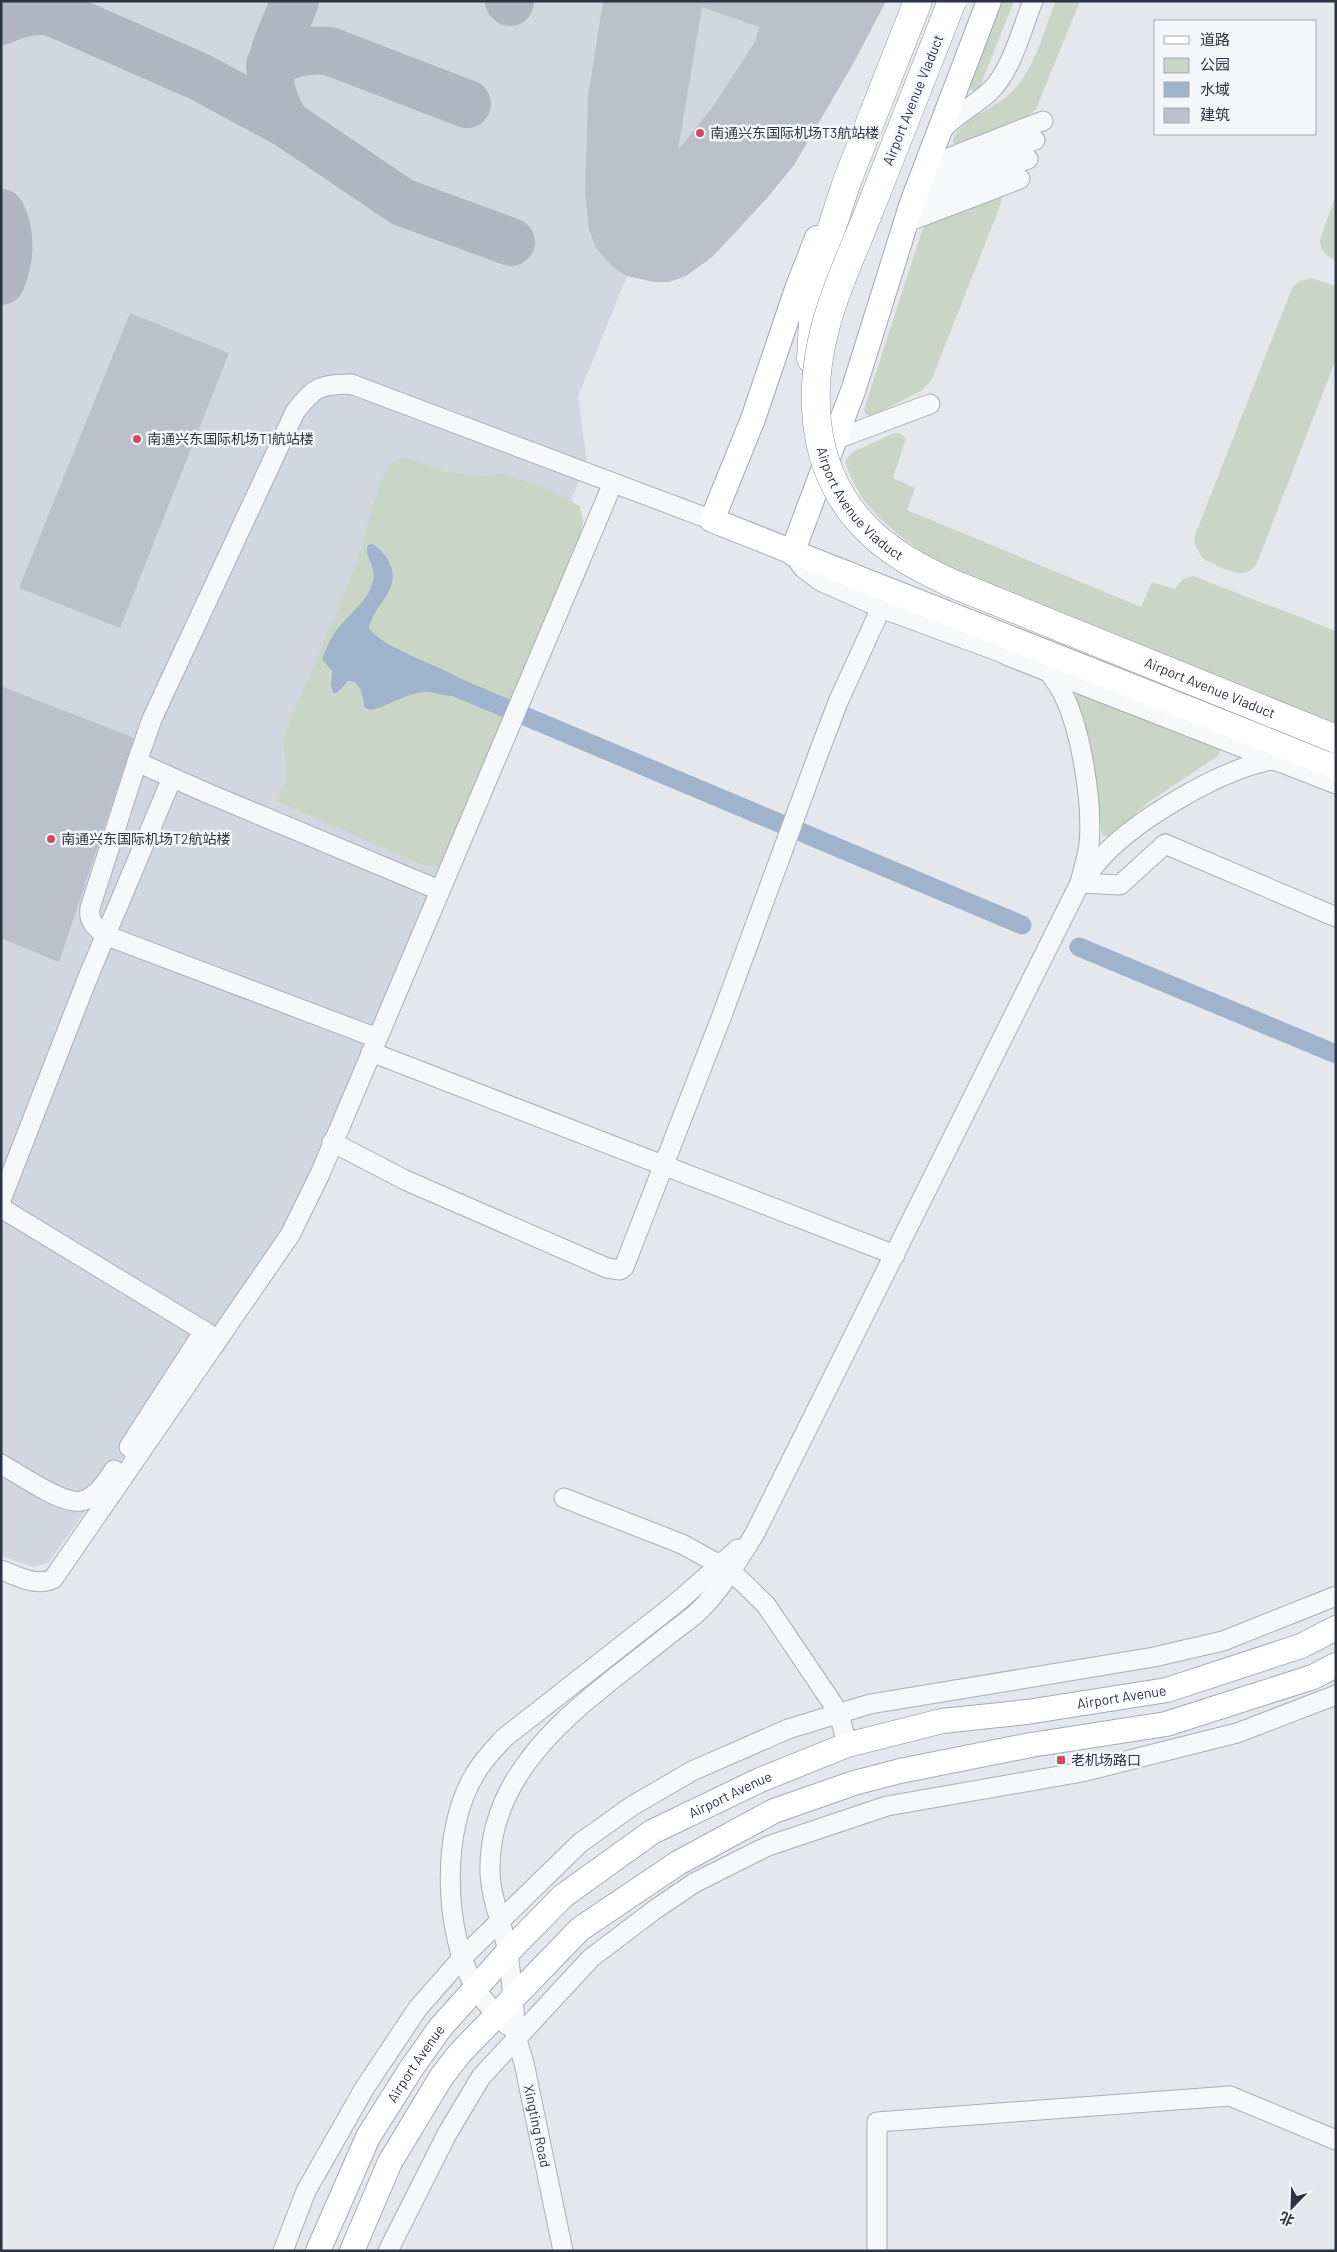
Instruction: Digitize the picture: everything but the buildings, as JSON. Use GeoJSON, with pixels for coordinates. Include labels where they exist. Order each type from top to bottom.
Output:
{"type":"FeatureCollection","features":[{"type":"Feature","properties":{"kind":"highway"},"geometry":{"type":"LineString","coordinates":[[814,411],[811,369],[812,339],[819,267],[847,181],[918,1]]}},
{"type":"Feature","properties":{"kind":"highway","name":"Airport Avenue Viaduct"},"geometry":{"type":"LineString","coordinates":[[952,1],[831,309],[818,366],[814,411],[820,445],[829,474],[844,500],[863,525],[887,546],[916,567],[951,583],[1336,739]]}},
{"type":"Feature","properties":{"kind":"main road"},"geometry":{"type":"LineString","coordinates":[[909,1],[797,289],[753,420],[712,520],[1008,647],[1081,667],[1336,767]]}},
{"type":"Feature","properties":{"kind":"main road"},"geometry":{"type":"LineString","coordinates":[[792,553],[854,388],[915,194],[989,1]]}},
{"type":"Feature","properties":{"kind":"main road","name":"Airport Avenue"},"geometry":{"type":"LineString","coordinates":[[318,2251],[368,2137],[422,2052],[440,2028],[508,1952],[563,1896],[652,1832],[760,1780],[848,1745],[942,1721],[1027,1712],[1167,1690],[1300,1646],[1336,1628]]}},
{"type":"Feature","properties":{"kind":"main road","name":"Airport Avenue"},"geometry":{"type":"LineString","coordinates":[[352,2251],[390,2162],[442,2076],[460,2053],[504,2005],[580,1928],[678,1862],[774,1811],[854,1783],[900,1770],[1030,1745],[1166,1724],[1313,1677],[1336,1665]]}},
{"type":"Feature","properties":{"kind":"street"},"geometry":{"type":"LineString","coordinates":[[937,135],[947,124],[990,92],[998,82],[1006,68],[1033,1]]}},
{"type":"Feature","properties":{"kind":"street"},"geometry":{"type":"LineString","coordinates":[[915,194],[1043,121]]}},
{"type":"Feature","properties":{"kind":"street"},"geometry":{"type":"LineString","coordinates":[[915,194],[1035,140]]}},
{"type":"Feature","properties":{"kind":"street"},"geometry":{"type":"LineString","coordinates":[[915,194],[1028,159]]}},
{"type":"Feature","properties":{"kind":"street"},"geometry":{"type":"LineString","coordinates":[[915,194],[1020,179]]}},
{"type":"Feature","properties":{"kind":"street"},"geometry":{"type":"LineString","coordinates":[[712,520],[351,384],[325,385],[310,393],[296,412],[282,438],[152,719],[88,915],[91,923],[106,935],[663,1165],[894,1255]]}},
{"type":"Feature","properties":{"kind":"street"},"geometry":{"type":"LineString","coordinates":[[834,440],[930,404]]}},
{"type":"Feature","properties":{"kind":"street"},"geometry":{"type":"LineString","coordinates":[[1,1464],[69,1500],[80,1501],[92,1496],[104,1485],[212,1335],[290,1235],[320,1174],[613,483]]}},
{"type":"Feature","properties":{"kind":"street"},"geometry":{"type":"LineString","coordinates":[[792,553],[803,568],[820,581],[881,608],[1008,647],[1047,669],[1336,784]]}},
{"type":"Feature","properties":{"kind":"street"},"geometry":{"type":"LineString","coordinates":[[332,1142],[405,1180],[614,1270],[620,1270],[627,1262],[721,1018],[838,702],[881,608]]}},
{"type":"Feature","properties":{"kind":"street"},"geometry":{"type":"LineString","coordinates":[[1047,669],[1081,667]]}},
{"type":"Feature","properties":{"kind":"street"},"geometry":{"type":"LineString","coordinates":[[1047,669],[1062,691],[1074,725],[1085,772],[1089,810],[1089,846],[1080,883]]}},
{"type":"Feature","properties":{"kind":"street"},"geometry":{"type":"LineString","coordinates":[[504,2005],[475,1988],[462,1958],[455,1930],[452,1905],[451,1858],[455,1830],[463,1802],[474,1775],[504,1738],[675,1604],[726,1568],[754,1535],[1080,883],[1100,858],[1167,805],[1206,784],[1243,768],[1276,761],[1292,760],[1336,767]]}},
{"type":"Feature","properties":{"kind":"street"},"geometry":{"type":"LineString","coordinates":[[137,762],[439,890]]}},
{"type":"Feature","properties":{"kind":"street"},"geometry":{"type":"LineString","coordinates":[[1,1200],[106,935],[172,778]]}},
{"type":"Feature","properties":{"kind":"street"},"geometry":{"type":"LineString","coordinates":[[1080,883],[1120,885],[1165,844],[1336,917]]}},
{"type":"Feature","properties":{"kind":"street"},"geometry":{"type":"LineString","coordinates":[[1,1208],[212,1335]]}},
{"type":"Feature","properties":{"kind":"street"},"geometry":{"type":"LineString","coordinates":[[1,1570],[32,1581],[40,1582],[53,1579],[212,1335]]}},
{"type":"Feature","properties":{"kind":"street"},"geometry":{"type":"LineString","coordinates":[[564,1498],[682,1544],[726,1568],[766,1605],[839,1713],[848,1745]]}},
{"type":"Feature","properties":{"kind":"street","name":"Xingting Road"},"geometry":{"type":"LineString","coordinates":[[563,2251],[524,2063],[504,2005],[508,1952],[498,1922],[490,1873],[492,1847],[498,1822],[519,1772],[534,1751],[550,1733],[702,1609],[726,1568]]}},
{"type":"Feature","properties":{"kind":"street"},"geometry":{"type":"LineString","coordinates":[[283,2251],[306,2191],[364,2089],[418,2008],[462,1958],[580,1844],[632,1806],[692,1771],[788,1728],[870,1704],[1154,1657],[1223,1641],[1336,1596]]}},
{"type":"Feature","properties":{"kind":"street"},"geometry":{"type":"LineString","coordinates":[[388,2251],[447,2134],[481,2077],[591,1958],[652,1911],[694,1883],[768,1846],[887,1806],[1082,1772],[1237,1733],[1336,1695]]}},
{"type":"Feature","properties":{"kind":"street"},"geometry":{"type":"LineString","coordinates":[[877,2251],[877,2122],[1230,2096],[1336,2140]]}},
{"type":"Feature","properties":{"kind":"shaded area"},"geometry":{"type":"Polygon","coordinates":[[[1,1],[886,1],[854,62],[794,165],[739,229],[712,257],[686,276],[668,282],[627,276],[578,397],[587,462],[572,498],[589,567],[356,1105],[250,1309],[222,1354],[204,1344],[49,1562],[33,1567],[1,1556],[1,1]]]}},
{"type":"Feature","properties":{"kind":"green space"},"geometry":{"type":"Polygon","coordinates":[[[998,1],[1014,1],[979,89],[973,91],[967,88],[998,1]]]}},
{"type":"Feature","properties":{"kind":"green space"},"geometry":{"type":"Polygon","coordinates":[[[1056,1],[1080,1],[1036,109],[1026,118],[957,147],[953,142],[961,128],[976,116],[1001,101],[1016,87],[1024,76],[1037,52],[1056,1]]]}},
{"type":"Feature","properties":{"kind":"green space"},"geometry":{"type":"Polygon","coordinates":[[[1336,194],[1336,260],[1324,253],[1320,240],[1336,194]]]}},
{"type":"Feature","properties":{"kind":"green space"},"geometry":{"type":"Polygon","coordinates":[[[999,195],[1002,201],[931,381],[921,391],[874,415],[867,415],[864,411],[865,406],[926,223],[999,195]]]}},
{"type":"Feature","properties":{"kind":"green space"},"geometry":{"type":"Polygon","coordinates":[[[1311,278],[1336,286],[1336,359],[1257,563],[1246,572],[1235,572],[1202,558],[1194,543],[1195,535],[1293,286],[1300,281],[1311,278]]]}},
{"type":"Feature","properties":{"kind":"green space"},"geometry":{"type":"Polygon","coordinates":[[[894,433],[899,433],[906,438],[893,478],[915,488],[907,510],[1141,607],[1152,582],[1175,589],[1183,579],[1193,576],[1336,631],[1336,728],[951,570],[919,550],[874,511],[852,479],[845,461],[853,452],[894,433]]]}},
{"type":"Feature","properties":{"kind":"green space"},"geometry":{"type":"Polygon","coordinates":[[[404,457],[445,472],[478,476],[504,474],[542,487],[580,506],[583,523],[573,563],[442,866],[423,865],[277,801],[286,782],[284,736],[347,587],[361,548],[379,486],[389,465],[404,457]]]}},
{"type":"Feature","properties":{"kind":"green space"},"geometry":{"type":"Polygon","coordinates":[[[1078,693],[1221,748],[1219,755],[1149,802],[1109,837],[1102,835],[1091,759],[1074,699],[1078,693]]]}},
{"type":"Feature","properties":{"kind":"water"},"geometry":{"type":"Polygon","coordinates":[[[372,544],[385,555],[393,573],[390,590],[376,612],[369,628],[376,636],[387,643],[466,682],[465,691],[455,696],[430,692],[417,693],[371,710],[365,708],[361,690],[355,682],[348,681],[337,693],[333,693],[331,685],[332,671],[322,659],[328,644],[340,625],[369,592],[374,573],[367,550],[368,545],[372,544]]]}},
{"type":"Feature","properties":{"kind":"waterway"},"geometry":{"type":"LineString","coordinates":[[458,688],[1022,925]]}},
{"type":"Feature","properties":{"kind":"waterway"},"geometry":{"type":"LineString","coordinates":[[1079,947],[1336,1054]]}},
{"type":"Feature","properties":{"kind":"taxiway"},"geometry":{"type":"LineString","coordinates":[[295,1],[276,48],[270,77],[277,108],[287,124],[402,202],[511,242]]}},
{"type":"Feature","properties":{"kind":"taxiway"},"geometry":{"type":"LineString","coordinates":[[1,21],[26,12],[52,12],[200,77],[287,124]]}},
{"type":"Feature","properties":{"kind":"taxiway"},"geometry":{"type":"LineString","coordinates":[[270,65],[284,57],[298,53],[329,51],[467,104]]}},
{"type":"Feature","properties":{"kind":"taxiway"},"geometry":{"type":"LineString","coordinates":[[1,213],[5,221],[8,238],[8,256],[1,281]]}},
{"type":"Feature","properties":{"kind":"place","name":"南通兴东国际机场T3航站楼"},"geometry":{"type":"Point","coordinates":[700,133]}},
{"type":"Feature","properties":{"kind":"place","name":"南通兴东国际机场T1航站楼"},"geometry":{"type":"Point","coordinates":[137,439]}},
{"type":"Feature","properties":{"kind":"place","name":"南通兴东国际机场T2航站楼"},"geometry":{"type":"Point","coordinates":[51,839]}},
{"type":"Feature","properties":{"kind":"place","name":"老机场路口"},"geometry":{"type":"Point","coordinates":[1061,1760]}}]}
